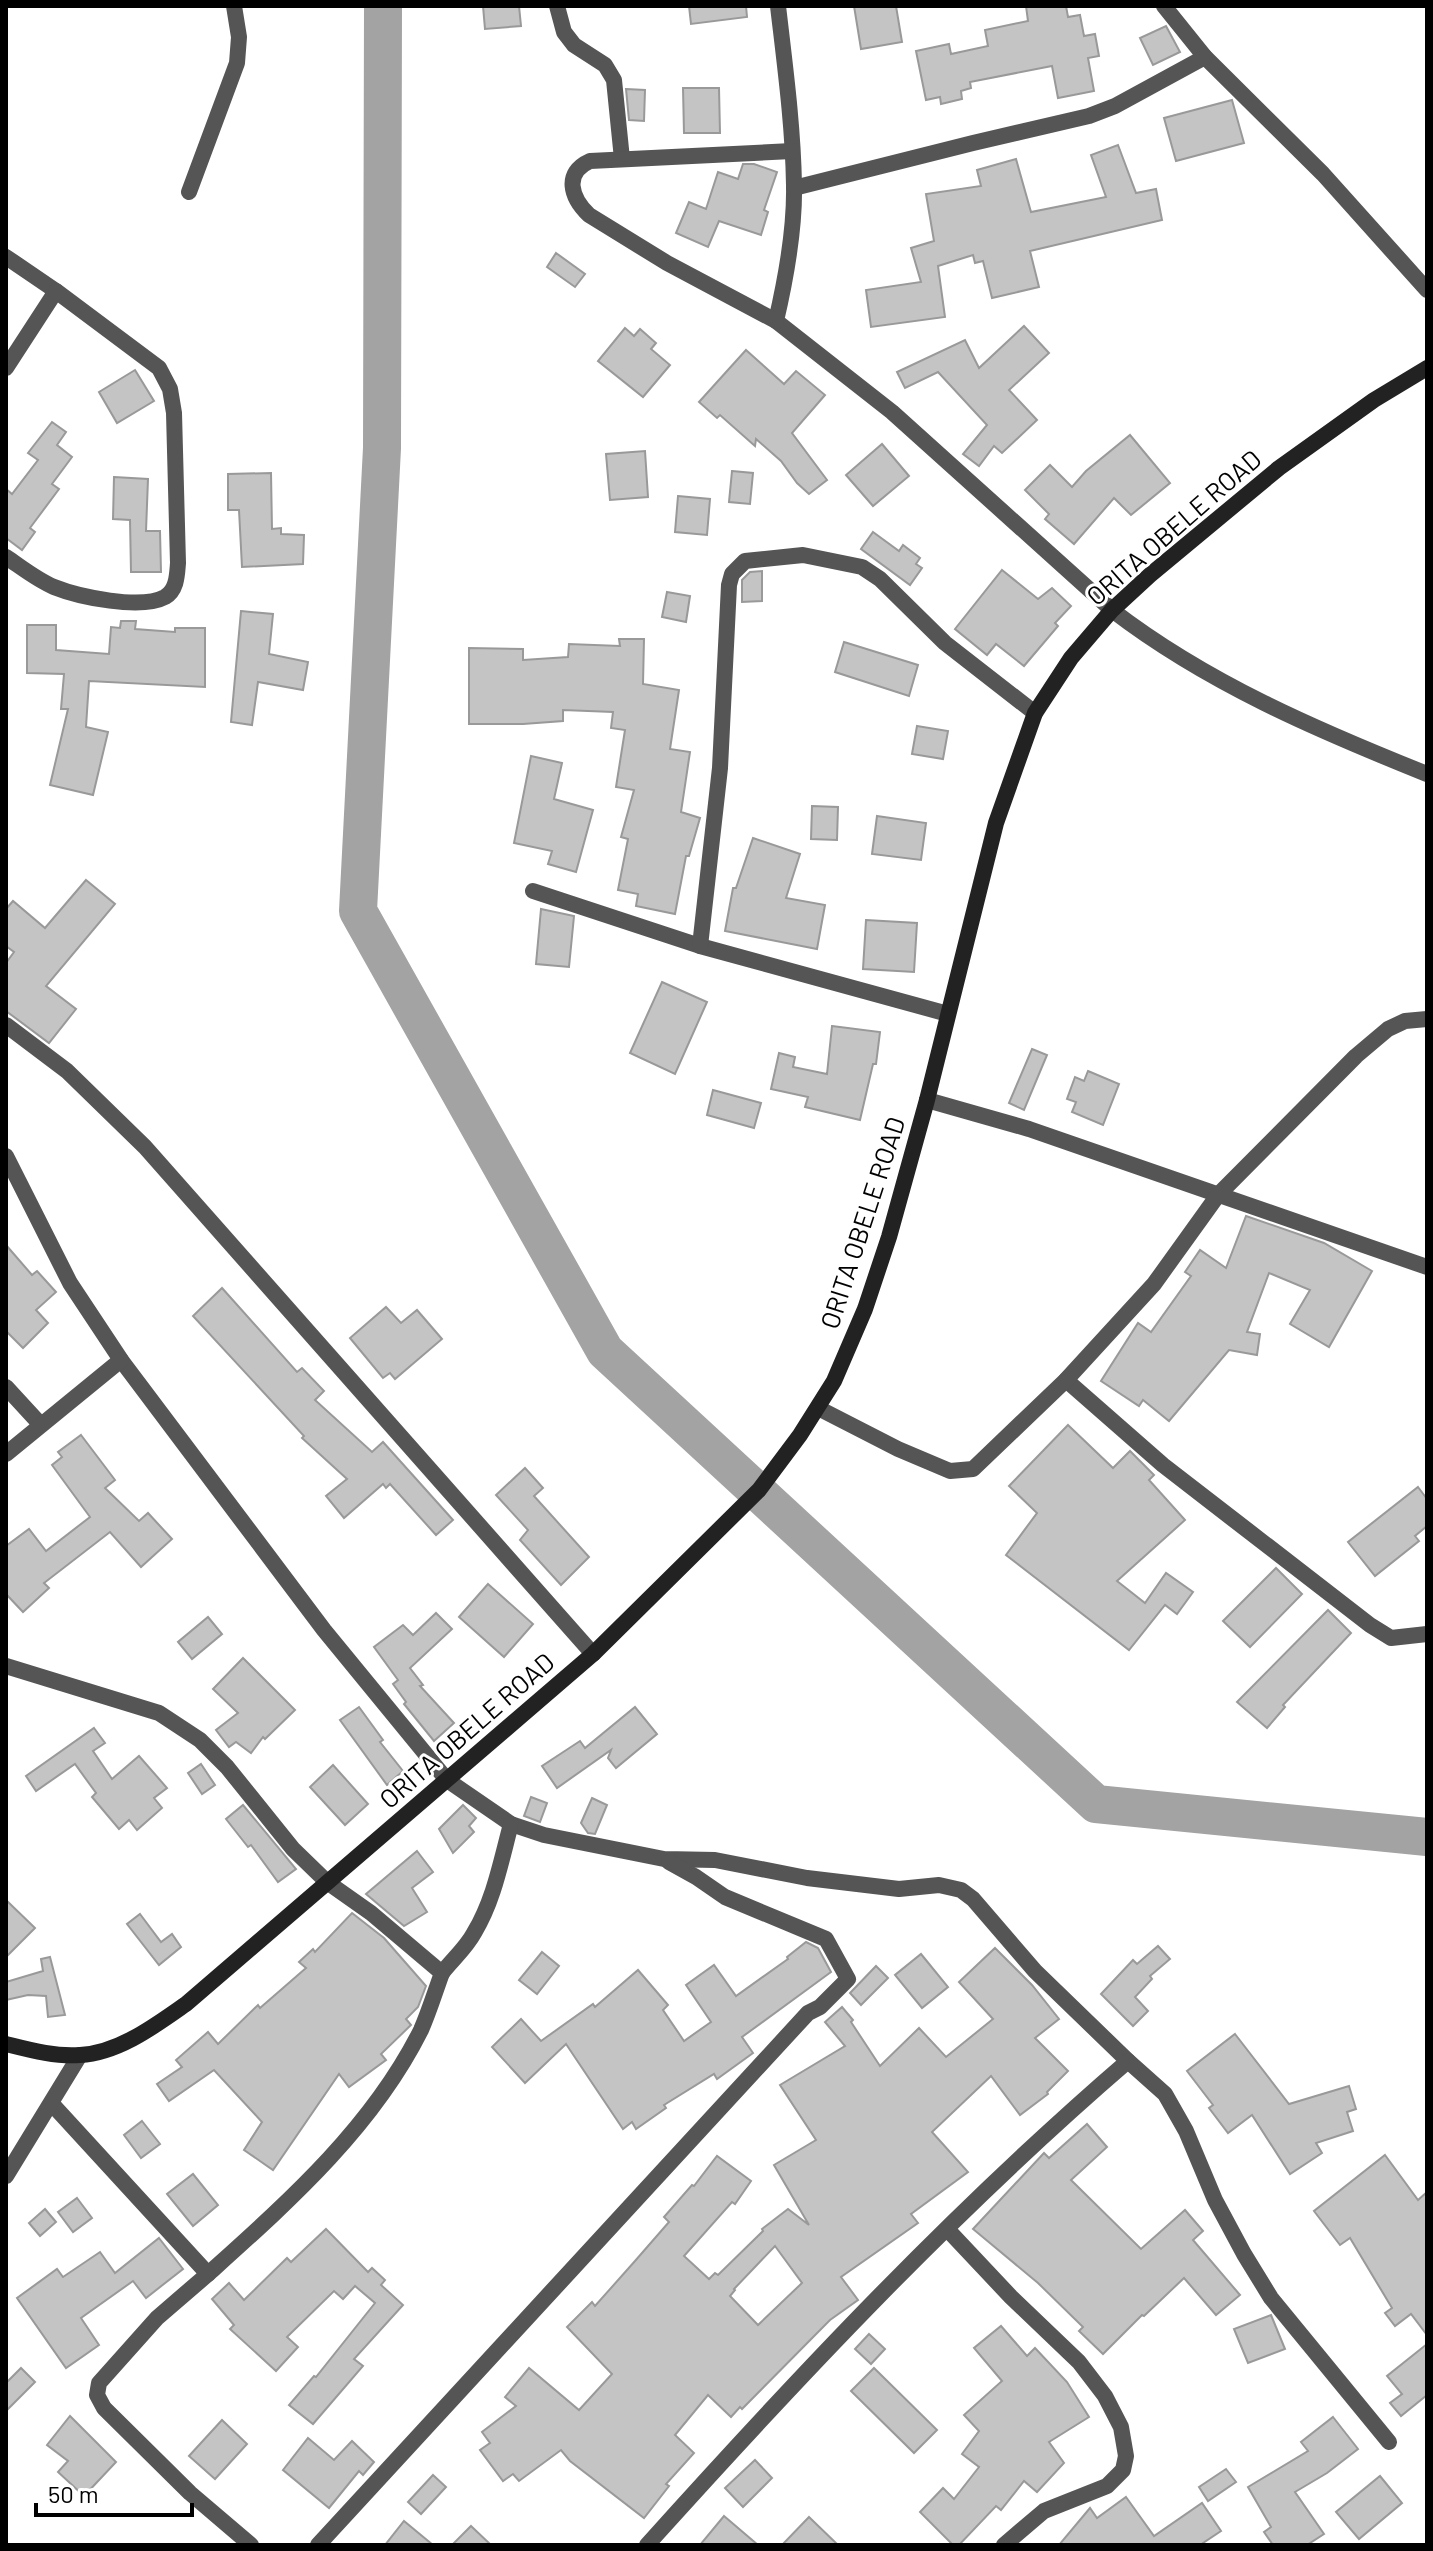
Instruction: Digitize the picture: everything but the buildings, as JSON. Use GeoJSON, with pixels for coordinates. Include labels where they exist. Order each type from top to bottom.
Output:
{"type":"FeatureCollection","features":[{"type":"Feature","properties":{"kind":"main road","name":"ORITA OBELE ROAD"},"geometry":{"type":"LineString","coordinates":[[6,2044],[37,2052],[80,2055],[108,2050],[153,2027],[186,2004],[593,1654],[759,1490],[834,1381],[865,1309],[889,1237],[927,1100],[996,823],[1035,713],[1071,658],[1112,610],[1203,529],[1279,468],[1374,400],[1427,368]]}},
{"type":"Feature","properties":{"kind":"street"},"geometry":{"type":"LineString","coordinates":[[189,192],[237,63],[239,37],[234,6]]}},
{"type":"Feature","properties":{"kind":"street"},"geometry":{"type":"LineString","coordinates":[[557,6],[564,32],[574,45],[605,65],[614,80],[622,159]]}},
{"type":"Feature","properties":{"kind":"street"},"geometry":{"type":"LineString","coordinates":[[776,321],[786,274],[794,188],[791,110],[778,6]]}},
{"type":"Feature","properties":{"kind":"street"},"geometry":{"type":"LineString","coordinates":[[1164,6],[1205,57],[1323,174],[1427,290]]}},
{"type":"Feature","properties":{"kind":"street"},"geometry":{"type":"LineString","coordinates":[[794,188],[1089,116],[1115,106],[1205,57]]}},
{"type":"Feature","properties":{"kind":"street"},"geometry":{"type":"LineString","coordinates":[[792,151],[590,161],[580,165],[573,179],[574,194],[589,215],[667,263],[776,321],[892,412],[1112,610],[1150,639],[1248,695],[1345,741],[1427,774]]}},
{"type":"Feature","properties":{"kind":"street"},"geometry":{"type":"LineString","coordinates":[[6,257],[159,368],[170,389],[174,413],[178,548],[176,583],[167,596],[146,602],[85,597],[52,586],[6,557]]}},
{"type":"Feature","properties":{"kind":"street"},"geometry":{"type":"LineString","coordinates":[[6,368],[56,291]]}},
{"type":"Feature","properties":{"kind":"street"},"geometry":{"type":"LineString","coordinates":[[700,946],[720,768],[729,585],[738,566],[745,561],[803,555],[862,567],[880,579],[945,643],[1035,713]]}},
{"type":"Feature","properties":{"kind":"street"},"geometry":{"type":"LineString","coordinates":[[533,891],[700,946],[948,1014]]}},
{"type":"Feature","properties":{"kind":"street"},"geometry":{"type":"LineString","coordinates":[[818,1408],[898,1449],[950,1471],[973,1469],[1066,1380],[1154,1284],[1218,1195],[1356,1056],[1388,1029],[1405,1021],[1427,1019]]}},
{"type":"Feature","properties":{"kind":"street"},"geometry":{"type":"LineString","coordinates":[[6,1025],[67,1071],[145,1147],[593,1654]]}},
{"type":"Feature","properties":{"kind":"street"},"geometry":{"type":"LineString","coordinates":[[927,1100],[1029,1129],[1427,1267]]}},
{"type":"Feature","properties":{"kind":"street"},"geometry":{"type":"LineString","coordinates":[[6,1156],[70,1283],[121,1360],[324,1630],[447,1780],[511,1824],[544,1835],[664,1859],[715,1860],[807,1878],[899,1889],[939,1885],[961,1890],[973,1899],[1035,1971],[1165,2094],[1186,2131],[1215,2200],[1271,2298],[1389,2442]]}},
{"type":"Feature","properties":{"kind":"street"},"geometry":{"type":"LineString","coordinates":[[6,1454],[121,1360]]}},
{"type":"Feature","properties":{"kind":"street"},"geometry":{"type":"LineString","coordinates":[[1066,1380],[1163,1465],[1370,1625],[1391,1638],[1427,1634]]}},
{"type":"Feature","properties":{"kind":"street"},"geometry":{"type":"LineString","coordinates":[[6,1387],[40,1424]]}},
{"type":"Feature","properties":{"kind":"street"},"geometry":{"type":"LineString","coordinates":[[6,1666],[159,1713],[200,1740],[227,1767],[293,1849],[327,1882],[371,1913],[442,1973]]}},
{"type":"Feature","properties":{"kind":"street"},"geometry":{"type":"LineString","coordinates":[[251,2545],[190,2493],[104,2408],[97,2395],[99,2383],[157,2318],[306,2186],[376,2101],[421,2029],[442,1973],[473,1937],[483,1918],[494,1890],[511,1824]]}},
{"type":"Feature","properties":{"kind":"street"},"geometry":{"type":"LineString","coordinates":[[318,2545],[808,2013],[820,2007],[848,1979],[826,1939],[725,1897],[664,1859]]}},
{"type":"Feature","properties":{"kind":"street"},"geometry":{"type":"LineString","coordinates":[[6,2176],[80,2055]]}},
{"type":"Feature","properties":{"kind":"street"},"geometry":{"type":"LineString","coordinates":[[647,2545],[761,2418],[947,2229],[1077,2105],[1128,2061]]}},
{"type":"Feature","properties":{"kind":"street"},"geometry":{"type":"LineString","coordinates":[[52,2104],[208,2274]]}},
{"type":"Feature","properties":{"kind":"street"},"geometry":{"type":"LineString","coordinates":[[947,2229],[1011,2297],[1079,2362],[1105,2396],[1121,2427],[1124,2442],[1126,2456],[1123,2470],[1107,2486],[1044,2511],[1004,2545]]}},
{"type":"Feature","properties":{"kind":"waterway"},"geometry":{"type":"LineString","coordinates":[[383,6],[382,448],[358,911],[605,1351],[1096,1804],[1427,1837]]}}]}
